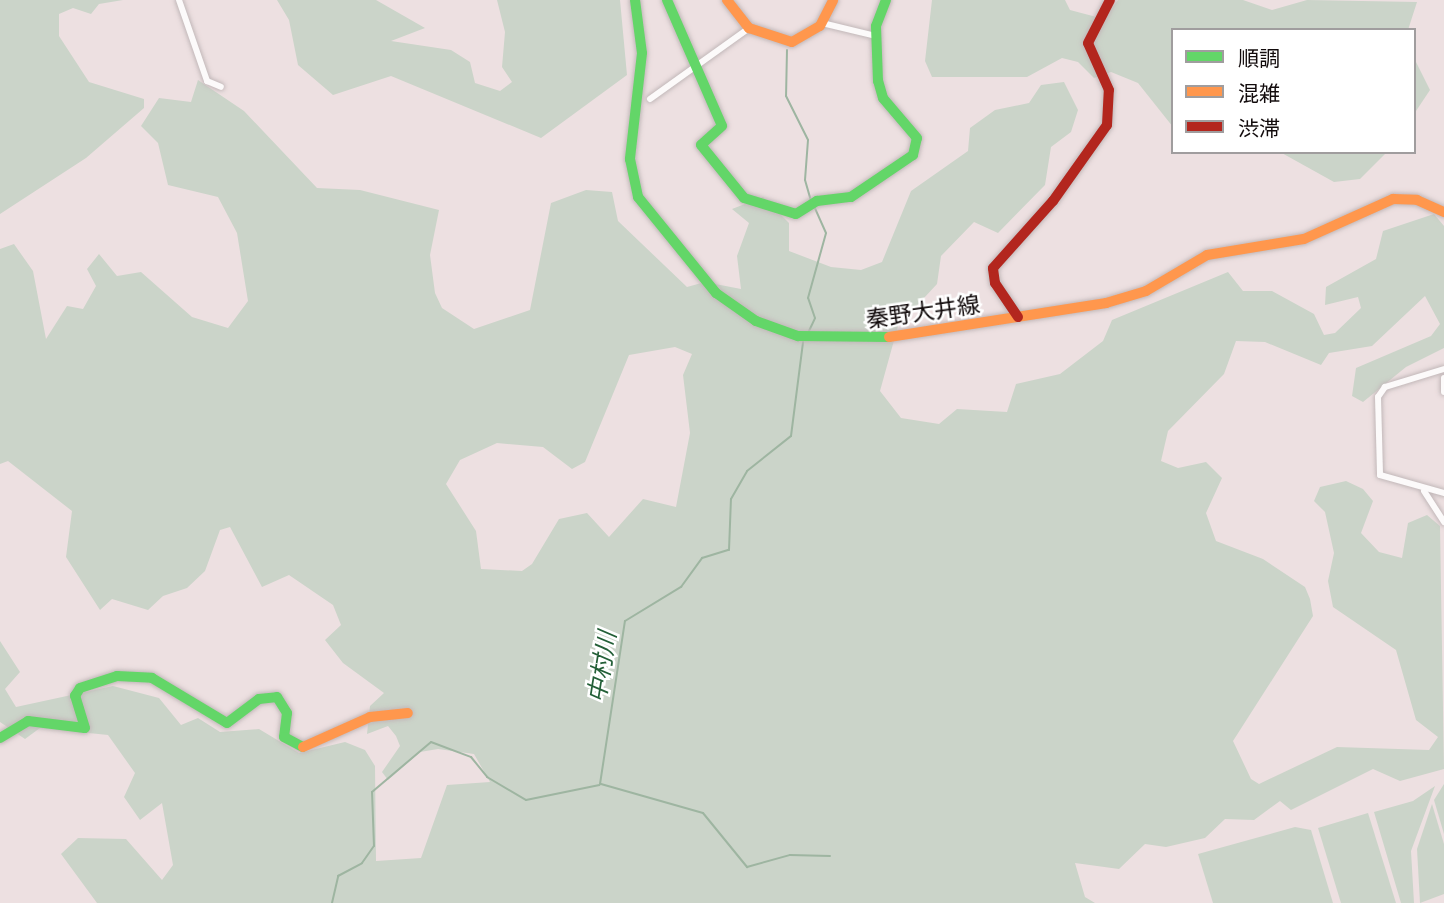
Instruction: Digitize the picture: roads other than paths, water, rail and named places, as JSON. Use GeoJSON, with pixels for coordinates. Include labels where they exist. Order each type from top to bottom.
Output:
{"type":"FeatureCollection","features":[{"type":"Feature","properties":{"kind":"street"},"geometry":{"type":"LineString","coordinates":[[179,0],[207,81],[221,88]]}},
{"type":"Feature","properties":{"kind":"street","name":"秦野大井線"},"geometry":{"type":"LineString","coordinates":[[635,0],[642,53],[631,159],[638,197],[698,277],[731,305],[766,325],[815,339],[898,336],[1132,296],[1207,255],[1304,239],[1393,199],[1418,200],[1444,212]]}},
{"type":"Feature","properties":{"kind":"street"},"geometry":{"type":"LineString","coordinates":[[667,0],[691,67],[722,126],[701,145],[744,198],[796,214],[813,204],[850,197],[914,155],[917,145],[880,90],[876,36],[886,0]]}},
{"type":"Feature","properties":{"kind":"street"},"geometry":{"type":"LineString","coordinates":[[727,0],[749,28],[792,42],[822,23],[833,0]]}},
{"type":"Feature","properties":{"kind":"street"},"geometry":{"type":"LineString","coordinates":[[1018,317],[995,283],[993,268],[1102,137],[1111,103],[1088,43],[1110,0]]}},
{"type":"Feature","properties":{"kind":"street"},"geometry":{"type":"LineString","coordinates":[[822,23],[876,36]]}},
{"type":"Feature","properties":{"kind":"street"},"geometry":{"type":"LineString","coordinates":[[650,99],[691,67],[749,28]]}},
{"type":"Feature","properties":{"kind":"street"},"geometry":{"type":"LineString","coordinates":[[1444,369],[1385,387],[1378,397],[1380,475],[1424,491],[1444,493]]}},
{"type":"Feature","properties":{"kind":"street"},"geometry":{"type":"LineString","coordinates":[[1444,378],[1444,392]]}},
{"type":"Feature","properties":{"kind":"street"},"geometry":{"type":"LineString","coordinates":[[1424,491],[1444,522]]}},
{"type":"Feature","properties":{"kind":"street"},"geometry":{"type":"LineString","coordinates":[[0,738],[28,721],[85,728],[75,696],[80,688],[117,676],[152,678],[228,723],[266,696],[285,700],[284,737],[303,750],[370,718],[408,713]]}},
{"type":"Feature","properties":{"kind":"waterway","name":"中村川"},"geometry":{"type":"LineString","coordinates":[[787,50],[786,96],[808,140],[805,180],[811,201]]}},
{"type":"Feature","properties":{"kind":"waterway","name":"中村川"},"geometry":{"type":"LineString","coordinates":[[809,331],[815,318],[808,298],[826,233],[814,206]]}},
{"type":"Feature","properties":{"kind":"waterway","name":"中村川"},"geometry":{"type":"LineString","coordinates":[[600,784],[625,621],[681,587],[702,558],[729,550],[731,499],[747,471],[791,436],[803,342]]}},
{"type":"Feature","properties":{"kind":"waterway","name":"中村川"},"geometry":{"type":"LineString","coordinates":[[332,903],[338,876],[362,863],[374,846],[372,792],[431,742],[471,757],[487,777],[526,800],[599,785]]}},
{"type":"Feature","properties":{"kind":"waterway"},"geometry":{"type":"LineString","coordinates":[[601,784],[703,813],[747,867],[790,855],[830,856]]}}]}
